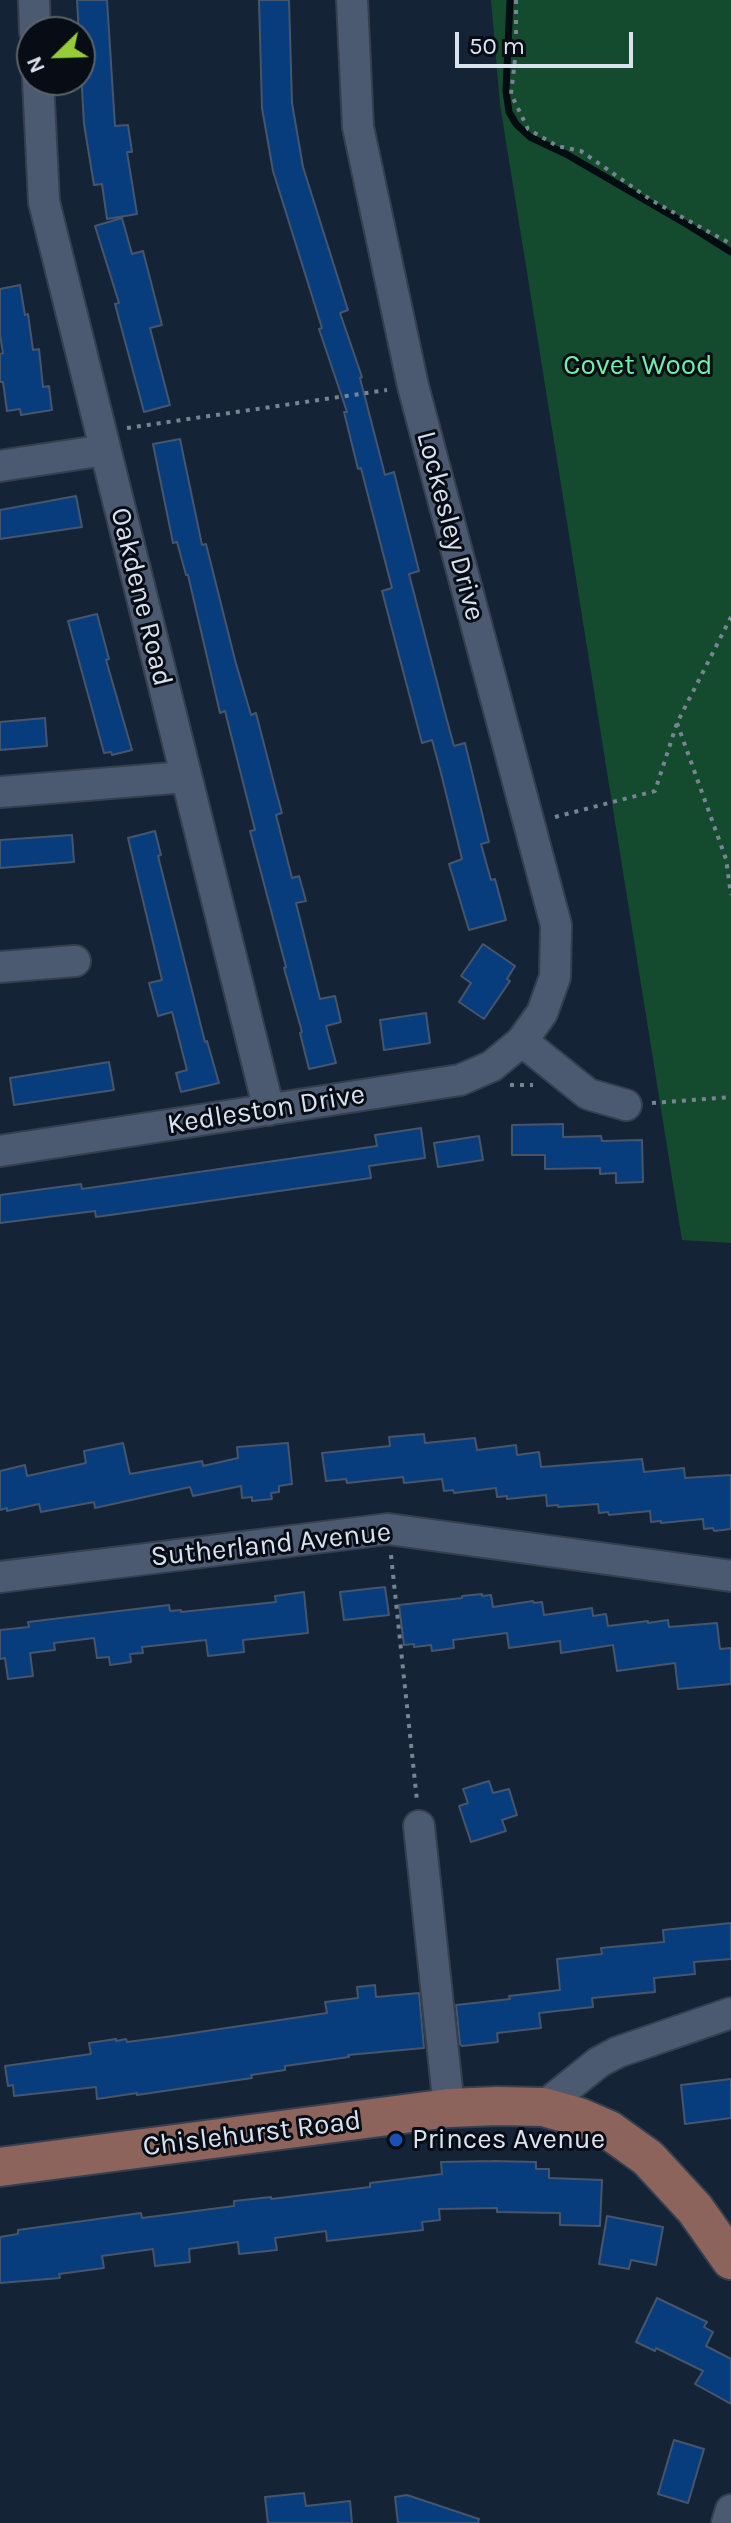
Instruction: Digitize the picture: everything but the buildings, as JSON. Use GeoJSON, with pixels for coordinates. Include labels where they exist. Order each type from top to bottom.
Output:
{"type":"FeatureCollection","features":[{"type":"Feature","properties":{"kind":"main road","name":"Chislehurst Road"},"geometry":{"type":"LineString","coordinates":[[0,2167],[449,2108],[543,2107],[579,2117],[609,2130],[648,2158],[695,2209],[731,2260]]}},
{"type":"Feature","properties":{"kind":"street","name":"Lockesley Drive"},"geometry":{"type":"LineString","coordinates":[[352,0],[358,127],[413,386],[556,925],[555,977],[542,1013],[522,1041]]}},
{"type":"Feature","properties":{"kind":"street","name":"Oakdene Road"},"geometry":{"type":"LineString","coordinates":[[39,96],[44,202],[269,1110]]}},
{"type":"Feature","properties":{"kind":"street"},"geometry":{"type":"LineString","coordinates":[[0,466],[102,441]]}},
{"type":"Feature","properties":{"kind":"street"},"geometry":{"type":"LineString","coordinates":[[0,792],[185,777]]}},
{"type":"Feature","properties":{"kind":"street"},"geometry":{"type":"LineString","coordinates":[[0,967],[75,961]]}},
{"type":"Feature","properties":{"kind":"street"},"geometry":{"type":"LineString","coordinates":[[522,1041],[588,1094],[626,1105]]}},
{"type":"Feature","properties":{"kind":"street","name":"Kedleston Drive"},"geometry":{"type":"LineString","coordinates":[[1,1146],[269,1110],[460,1080],[492,1066],[522,1041]]}},
{"type":"Feature","properties":{"kind":"street","name":"Sutherland Avenue"},"geometry":{"type":"LineString","coordinates":[[0,1577],[388,1529],[731,1576]]}},
{"type":"Feature","properties":{"kind":"street"},"geometry":{"type":"LineString","coordinates":[[419,1826],[449,2108]]}},
{"type":"Feature","properties":{"kind":"street"},"geometry":{"type":"LineString","coordinates":[[543,2107],[599,2062],[618,2052],[731,2013]]}},
{"type":"Feature","properties":{"kind":"street"},"geometry":{"type":"LineString","coordinates":[[727,2523],[731,2510]]}},
{"type":"Feature","properties":{"kind":"path"},"geometry":{"type":"LineString","coordinates":[[516,0],[516,51],[511,94],[528,129],[557,146],[581,151],[651,200],[731,244]]}},
{"type":"Feature","properties":{"kind":"path"},"geometry":{"type":"LineString","coordinates":[[102,441],[413,386]]}},
{"type":"Feature","properties":{"kind":"path"},"geometry":{"type":"LineString","coordinates":[[529,823],[655,791],[677,723],[731,617]]}},
{"type":"Feature","properties":{"kind":"path"},"geometry":{"type":"LineString","coordinates":[[677,723],[726,859],[731,895]]}},
{"type":"Feature","properties":{"kind":"path"},"geometry":{"type":"LineString","coordinates":[[626,1105],[731,1097]]}},
{"type":"Feature","properties":{"kind":"path"},"geometry":{"type":"LineString","coordinates":[[388,1529],[419,1826]]}},
{"type":"Feature","properties":{"kind":"green space","name":"Covet Wood"},"geometry":{"type":"Polygon","coordinates":[[[491,0],[731,0],[731,1243],[682,1240],[500,104],[491,0]]]}},
{"type":"Feature","properties":{"kind":"waterway"},"geometry":{"type":"LineString","coordinates":[[510,0],[506,91],[509,112],[516,124],[530,137],[566,154],[731,252]]}},
{"type":"Feature","properties":{"kind":"place","name":"Princes Avenue"},"geometry":{"type":"Point","coordinates":[396,2140]}}]}
